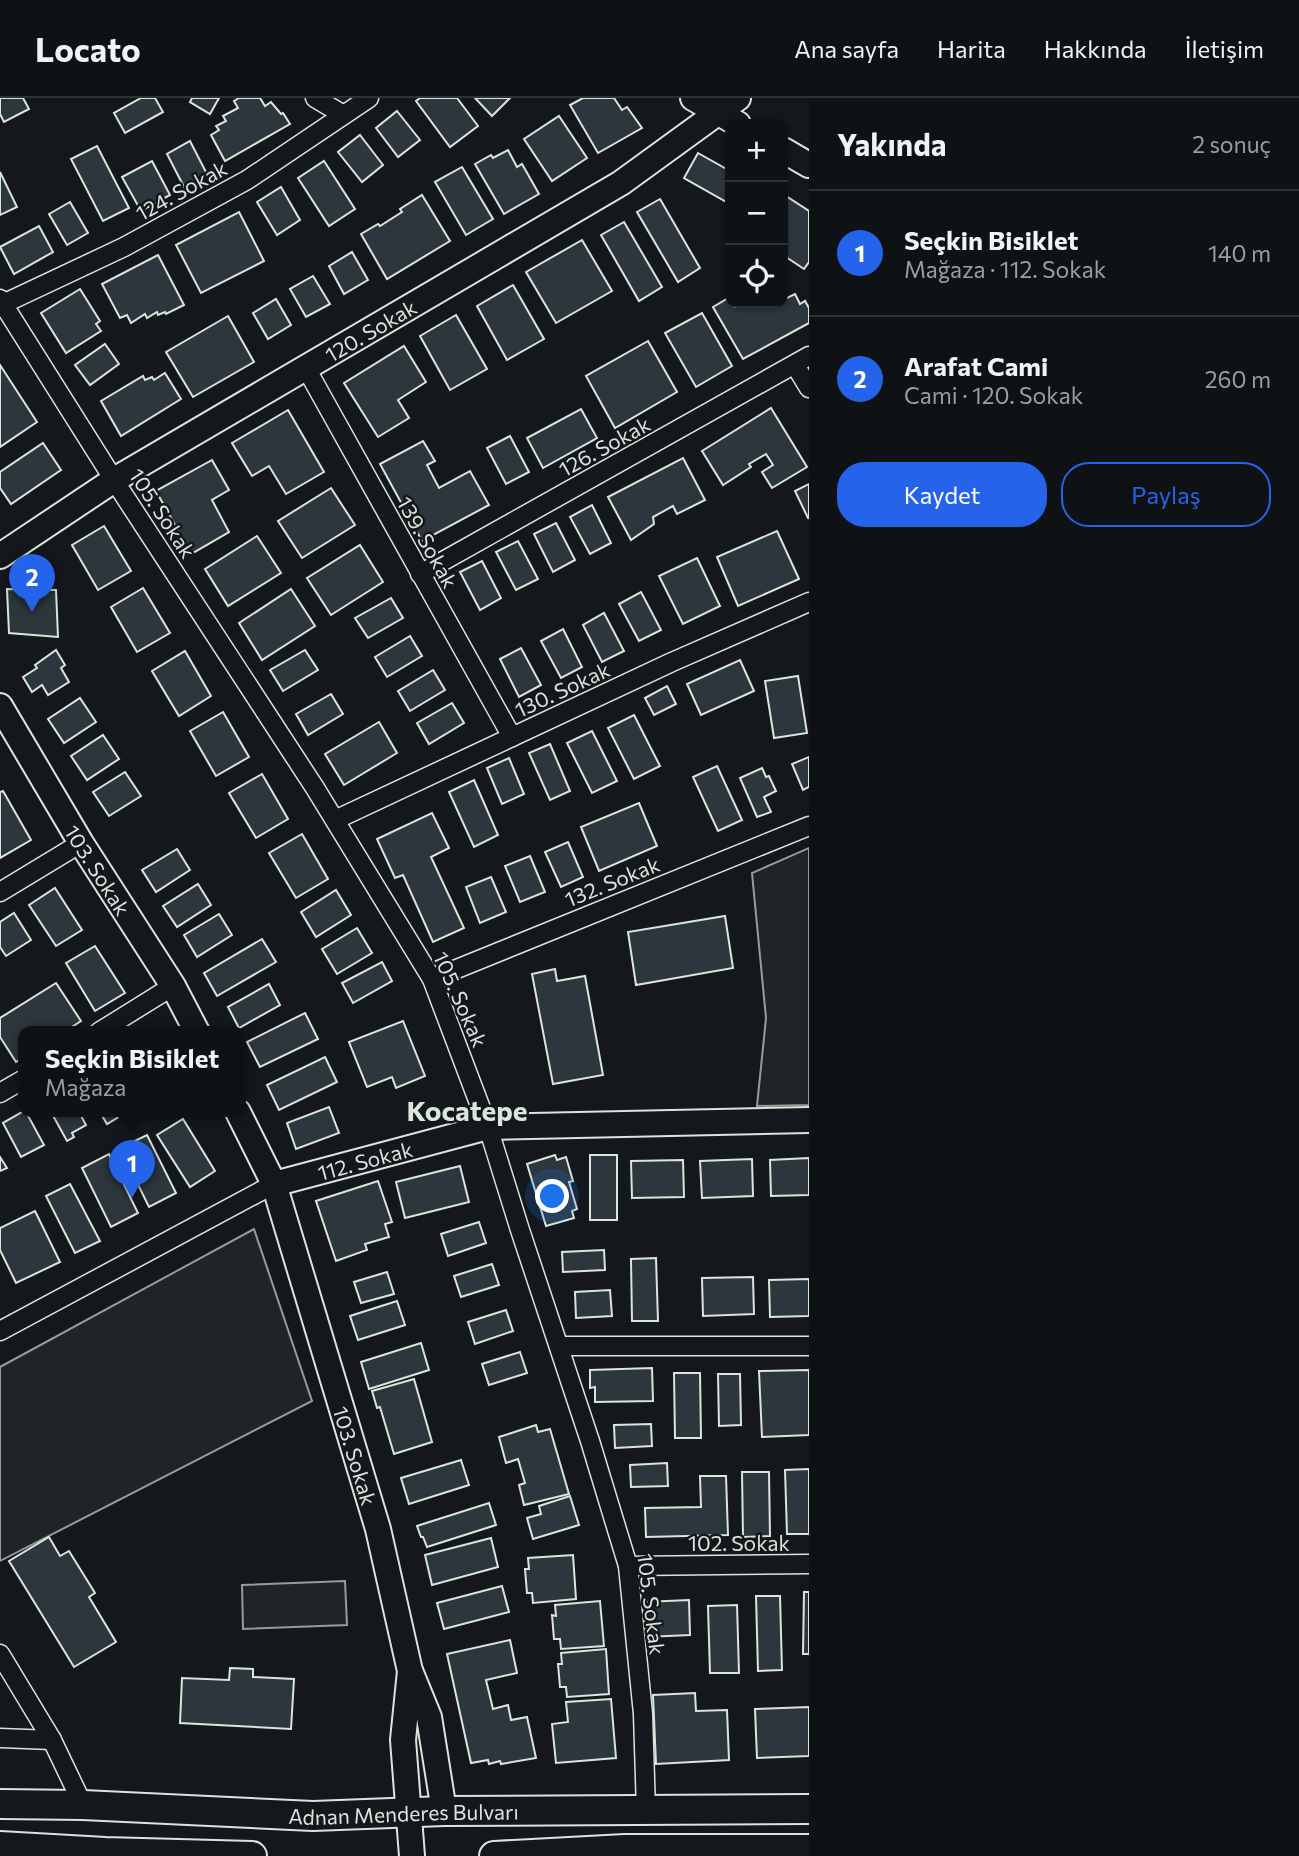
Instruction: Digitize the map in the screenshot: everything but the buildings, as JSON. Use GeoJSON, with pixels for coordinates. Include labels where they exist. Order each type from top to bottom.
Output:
{"type":"FeatureCollection","features":[{"type":"Feature","properties":{"kind":"main road","name":"Adnan Menderes Bulvarı"},"geometry":{"type":"LineString","coordinates":[[0,1804],[83,1805],[313,1816],[444,1811],[809,1809]]}},
{"type":"Feature","properties":{"kind":"main road"},"geometry":{"type":"LineString","coordinates":[[0,1846],[252,1856]]}},
{"type":"Feature","properties":{"kind":"main road","name":"Adnan Menderes Bulvarı"},"geometry":{"type":"LineString","coordinates":[[494,1856],[625,1849],[739,1853],[809,1849]]}},
{"type":"Feature","properties":{"kind":"street"},"geometry":{"type":"LineString","coordinates":[[315,98],[342,114]]}},
{"type":"Feature","properties":{"kind":"street","name":"124. Sokak"},"geometry":{"type":"LineString","coordinates":[[2,302],[124,247],[247,180],[369,98]]}},
{"type":"Feature","properties":{"kind":"street"},"geometry":{"type":"LineString","coordinates":[[693,98],[728,118]]}},
{"type":"Feature","properties":{"kind":"street","name":"120. Sokak"},"geometry":{"type":"LineString","coordinates":[[0,556],[114,480],[728,118],[738,98]]}},
{"type":"Feature","properties":{"kind":"street"},"geometry":{"type":"LineString","coordinates":[[788,153],[809,165]]}},
{"type":"Feature","properties":{"kind":"street","name":"105. Sokak"},"geometry":{"type":"LineString","coordinates":[[2,302],[335,820],[432,979],[488,1126],[628,1566],[643,1714],[646,1811]]}},
{"type":"Feature","properties":{"kind":"street"},"geometry":{"type":"LineString","coordinates":[[802,361],[809,388]]}},
{"type":"Feature","properties":{"kind":"street","name":"126. Sokak"},"geometry":{"type":"LineString","coordinates":[[420,575],[802,361]]}},
{"type":"Feature","properties":{"kind":"street","name":"139. Sokak"},"geometry":{"type":"LineString","coordinates":[[306,368],[512,737]]}},
{"type":"Feature","properties":{"kind":"street","name":"130. Sokak"},"geometry":{"type":"LineString","coordinates":[[335,820],[672,662],[809,602]]}},
{"type":"Feature","properties":{"kind":"street","name":"103. Sokak"},"geometry":{"type":"LineString","coordinates":[[0,706],[82,843],[173,986],[194,1026]]}},
{"type":"Feature","properties":{"kind":"street","name":"132. Sokak"},"geometry":{"type":"LineString","coordinates":[[432,979],[809,826]]}},
{"type":"Feature","properties":{"kind":"street"},"geometry":{"type":"LineString","coordinates":[[0,892],[82,843]]}},
{"type":"Feature","properties":{"kind":"street"},"geometry":{"type":"LineString","coordinates":[[109,1026],[173,986]]}},
{"type":"Feature","properties":{"kind":"street"},"geometry":{"type":"LineString","coordinates":[[0,1093],[18,1082]]}},
{"type":"Feature","properties":{"kind":"street","name":"103. Sokak"},"geometry":{"type":"LineString","coordinates":[[240,1117],[274,1184],[379,1530],[410,1671],[403,1740],[412,1856]]}},
{"type":"Feature","properties":{"kind":"street","name":"112. Sokak"},"geometry":{"type":"LineString","coordinates":[[0,1331],[274,1184],[488,1126],[809,1120]]}},
{"type":"Feature","properties":{"kind":"street"},"geometry":{"type":"LineString","coordinates":[[560,1346],[809,1346]]}},
{"type":"Feature","properties":{"kind":"street","name":"102. Sokak"},"geometry":{"type":"LineString","coordinates":[[628,1566],[809,1564]]}},
{"type":"Feature","properties":{"kind":"street"},"geometry":{"type":"LineString","coordinates":[[0,1654],[52,1740],[83,1805]]}},
{"type":"Feature","properties":{"kind":"street"},"geometry":{"type":"LineString","coordinates":[[410,1671],[429,1717],[444,1811]]}},
{"type":"Feature","properties":{"kind":"street"},"geometry":{"type":"LineString","coordinates":[[0,1738],[52,1740]]}},
{"type":"Feature","properties":{"kind":"shaded area"},"geometry":{"type":"Polygon","coordinates":[[[809,848],[809,1105],[757,1106],[766,1018],[752,873],[809,848]]]}},
{"type":"Feature","properties":{"kind":"shaded area"},"geometry":{"type":"Polygon","coordinates":[[[254,1229],[312,1401],[0,1561],[0,1367],[254,1229]]]}},
{"type":"Feature","properties":{"kind":"shaded area"},"geometry":{"type":"Polygon","coordinates":[[[345,1581],[347,1625],[243,1629],[242,1585],[345,1581]]]}},
{"type":"Feature","properties":{"kind":"place","name":"Arafat Cami"},"geometry":{"type":"Point","coordinates":[32,612]}},
{"type":"Feature","properties":{"kind":"place","name":"Seçkin Bisiklet"},"geometry":{"type":"Point","coordinates":[132,1198]}},
{"type":"Feature","properties":{"kind":"district","name":"Kocatepe"},"geometry":{"type":"Point","coordinates":[467,1110]}}]}
